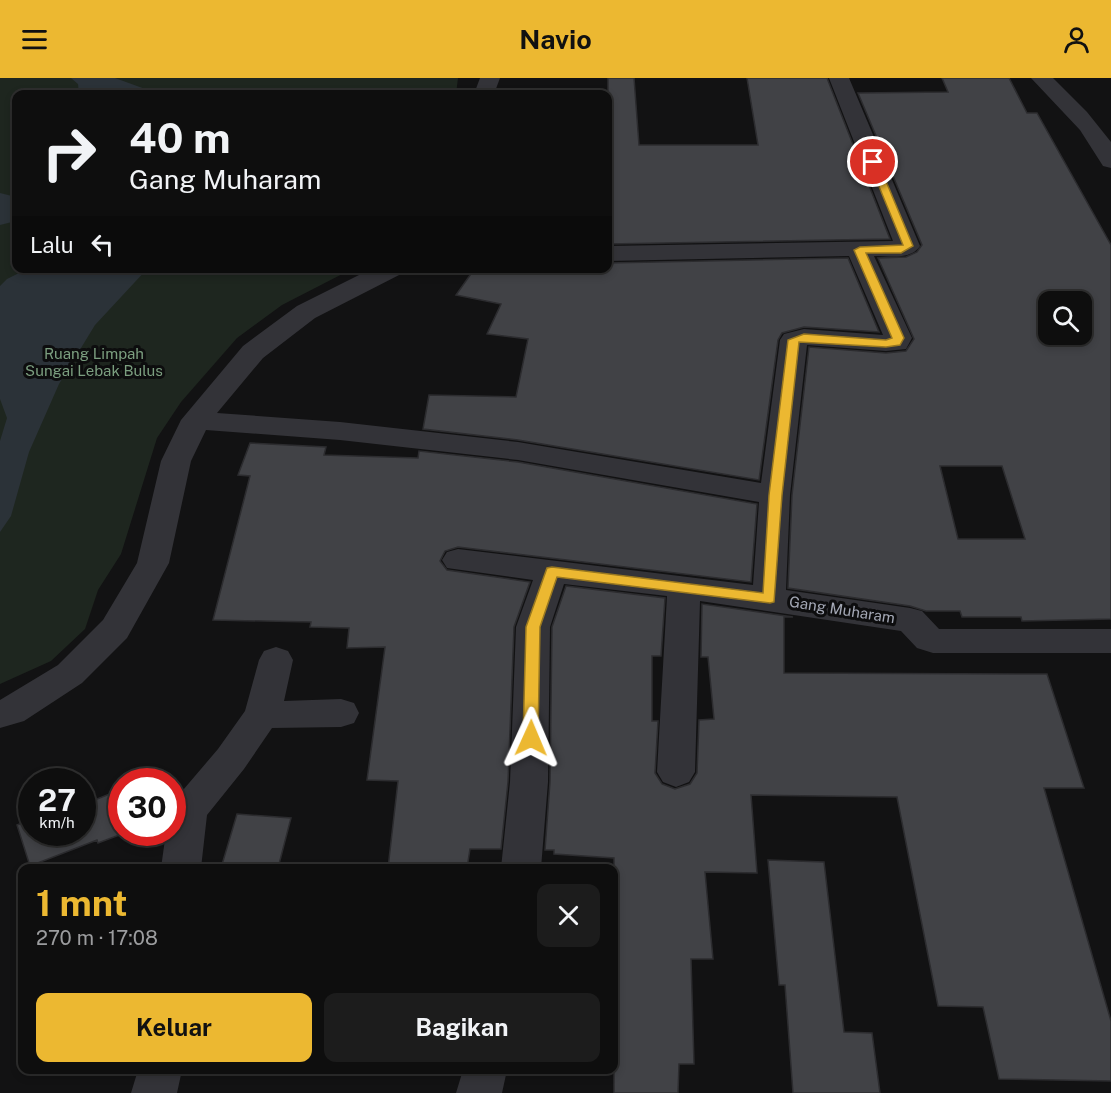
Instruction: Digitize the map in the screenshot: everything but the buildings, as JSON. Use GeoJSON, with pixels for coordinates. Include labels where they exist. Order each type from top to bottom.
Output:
{"type":"FeatureCollection","features":[{"type":"Feature","properties":{"kind":"street"},"geometry":{"type":"LineString","coordinates":[[612,253],[860,250],[901,249],[908,246],[839,78]]}},
{"type":"Feature","properties":{"kind":"street"},"geometry":{"type":"LineString","coordinates":[[1041,78],[1084,119],[1098,136],[1111,161]]}},
{"type":"Feature","properties":{"kind":"street"},"geometry":{"type":"LineString","coordinates":[[770,599],[775,495],[794,340],[804,337],[896,343],[898,338],[860,250]]}},
{"type":"Feature","properties":{"kind":"street"},"geometry":{"type":"LineString","coordinates":[[0,714],[11,711],[69,674],[115,629],[153,563],[176,461],[196,420],[253,352],[306,312],[384,273]]}},
{"type":"Feature","properties":{"kind":"street"},"geometry":{"type":"LineString","coordinates":[[196,420],[340,431],[518,451],[775,495]]}},
{"type":"Feature","properties":{"kind":"street","name":"Gang Muharam"},"geometry":{"type":"LineString","coordinates":[[458,560],[684,587],[910,620],[917,625],[923,636],[933,641],[1111,641]]}},
{"type":"Feature","properties":{"kind":"street"},"geometry":{"type":"LineString","coordinates":[[521,864],[529,783],[533,627],[552,572]]}},
{"type":"Feature","properties":{"kind":"street"},"geometry":{"type":"LineString","coordinates":[[676,772],[684,587]]}},
{"type":"Feature","properties":{"kind":"street"},"geometry":{"type":"LineString","coordinates":[[181,864],[188,810],[231,759],[262,715],[276,660]]}},
{"type":"Feature","properties":{"kind":"street"},"geometry":{"type":"LineString","coordinates":[[262,715],[342,712]]}},
{"type":"Feature","properties":{"kind":"street"},"geometry":{"type":"LineString","coordinates":[[154,1093],[158,1074]]}},
{"type":"Feature","properties":{"kind":"street"},"geometry":{"type":"LineString","coordinates":[[479,1093],[483,1074]]}},
{"type":"Feature","properties":{"kind":"green space","name":"Ruang Limpah Sungai Lebak Bulus"},"geometry":{"type":"Polygon","coordinates":[[[0,78],[458,78],[456,90],[12,90],[12,273],[344,273],[282,305],[237,338],[181,402],[157,438],[121,554],[98,590],[85,629],[51,661],[0,684],[0,78]]]}},
{"type":"Feature","properties":{"kind":"shaded area"},"geometry":{"type":"Polygon","coordinates":[[[71,78],[115,78],[148,90],[79,90],[78,84],[71,78]]]}},
{"type":"Feature","properties":{"kind":"shaded area"},"geometry":{"type":"Polygon","coordinates":[[[19,273],[143,273],[95,325],[59,384],[29,452],[11,516],[0,532],[0,441],[7,418],[0,399],[0,286],[7,279],[19,273]]]}},
{"type":"Feature","properties":{"kind":"route"},"geometry":{"type":"LineString","coordinates":[[531,738],[533,627],[552,572],[770,599],[775,495],[794,340],[804,337],[896,343],[898,338],[860,250],[901,249],[908,246],[873,162]]}}]}
